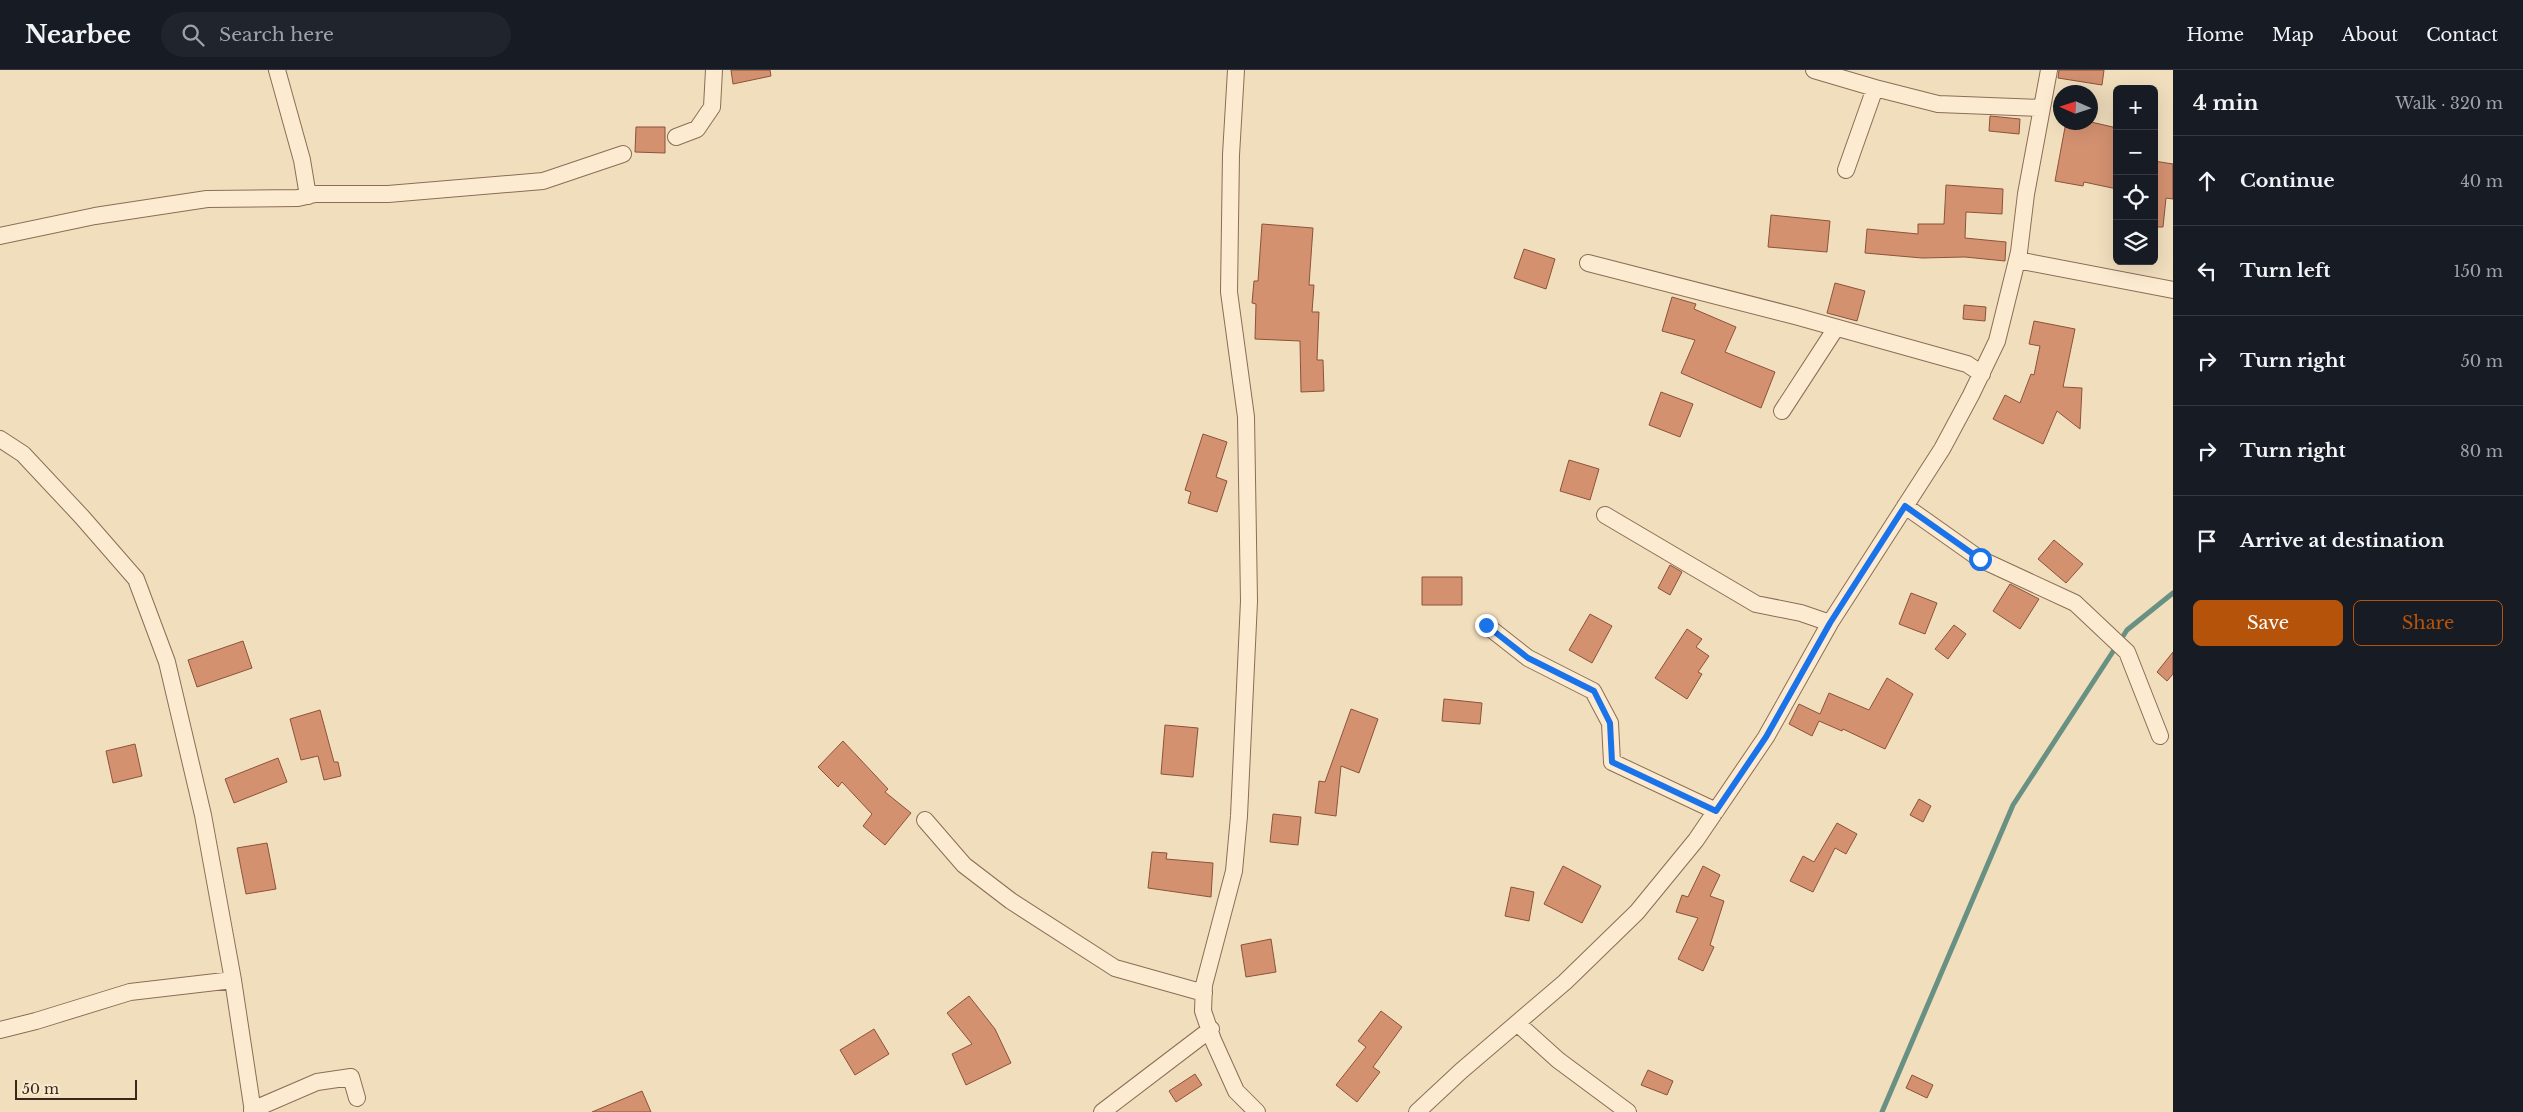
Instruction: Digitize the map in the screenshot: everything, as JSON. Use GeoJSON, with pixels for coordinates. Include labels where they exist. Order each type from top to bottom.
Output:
{"type":"FeatureCollection","features":[{"type":"Feature","properties":{"kind":"street"},"geometry":{"type":"LineString","coordinates":[[277,70],[302,160],[308,196]]}},
{"type":"Feature","properties":{"kind":"street"},"geometry":{"type":"LineString","coordinates":[[676,137],[697,130],[712,107],[714,70]]}},
{"type":"Feature","properties":{"kind":"street"},"geometry":{"type":"LineString","coordinates":[[1236,70],[1231,155],[1229,292],[1246,417],[1249,601],[1239,816],[1234,871],[1217,934],[1204,993],[1203,1010],[1213,1040],[1236,1091],[1257,1112]]}},
{"type":"Feature","properties":{"kind":"street"},"geometry":{"type":"LineString","coordinates":[[1814,70],[1938,104],[2042,108]]}},
{"type":"Feature","properties":{"kind":"street"},"geometry":{"type":"LineString","coordinates":[[1417,1112],[1565,982],[1637,912],[1696,840],[1766,737],[1830,623],[1942,449],[1982,374],[1997,341],[2017,260],[2026,194],[2049,70]]}},
{"type":"Feature","properties":{"kind":"street"},"geometry":{"type":"LineString","coordinates":[[1846,170],[1875,88]]}},
{"type":"Feature","properties":{"kind":"street"},"geometry":{"type":"LineString","coordinates":[[0,236],[95,216],[207,199],[298,198],[315,194],[388,194],[543,181],[623,154]]}},
{"type":"Feature","properties":{"kind":"street"},"geometry":{"type":"LineString","coordinates":[[2017,260],[2173,290]]}},
{"type":"Feature","properties":{"kind":"street"},"geometry":{"type":"LineString","coordinates":[[1588,263],[1967,364],[1982,374]]}},
{"type":"Feature","properties":{"kind":"street"},"geometry":{"type":"LineString","coordinates":[[1782,411],[1836,328]]}},
{"type":"Feature","properties":{"kind":"street"},"geometry":{"type":"LineString","coordinates":[[0,439],[23,454],[82,517],[136,579],[167,662],[204,815],[233,980],[252,1111],[317,1082],[351,1077],[357,1098]]}},
{"type":"Feature","properties":{"kind":"street"},"geometry":{"type":"LineString","coordinates":[[1905,506],[1980,559],[2075,603],[2127,652],[2160,736]]}},
{"type":"Feature","properties":{"kind":"street"},"geometry":{"type":"LineString","coordinates":[[1605,516],[1756,604],[1801,613],[1830,623]]}},
{"type":"Feature","properties":{"kind":"street"},"geometry":{"type":"LineString","coordinates":[[1486,625],[1528,658],[1594,691],[1610,723],[1612,762],[1716,811]]}},
{"type":"Feature","properties":{"kind":"street"},"geometry":{"type":"LineString","coordinates":[[926,820],[964,865],[1011,901],[1115,968],[1204,993]]}},
{"type":"Feature","properties":{"kind":"street"},"geometry":{"type":"LineString","coordinates":[[0,1030],[130,992],[233,980]]}},
{"type":"Feature","properties":{"kind":"street"},"geometry":{"type":"LineString","coordinates":[[1517,1023],[1558,1060],[1628,1112]]}},
{"type":"Feature","properties":{"kind":"street"},"geometry":{"type":"LineString","coordinates":[[1102,1112],[1210,1029]]}},
{"type":"Feature","properties":{"kind":"building"},"geometry":{"type":"Polygon","coordinates":[[[731,70],[770,70],[771,76],[733,84],[731,70]]]}},
{"type":"Feature","properties":{"kind":"building"},"geometry":{"type":"Polygon","coordinates":[[[2059,70],[2104,70],[2102,85],[2058,78],[2059,70]]]}},
{"type":"Feature","properties":{"kind":"building"},"geometry":{"type":"Polygon","coordinates":[[[1990,116],[2020,119],[2019,134],[1989,131],[1990,116]]]}},
{"type":"Feature","properties":{"kind":"building"},"geometry":{"type":"Polygon","coordinates":[[[2098,124],[2113,127],[2113,188],[2084,182],[2083,186],[2055,181],[2065,130],[2098,130],[2098,124]]]}},
{"type":"Feature","properties":{"kind":"building"},"geometry":{"type":"Polygon","coordinates":[[[636,127],[665,127],[665,153],[635,152],[636,127]]]}},
{"type":"Feature","properties":{"kind":"building"},"geometry":{"type":"Polygon","coordinates":[[[2158,162],[2173,164],[2173,199],[2166,198],[2163,227],[2158,227],[2158,162]]]}},
{"type":"Feature","properties":{"kind":"building"},"geometry":{"type":"Polygon","coordinates":[[[1946,185],[2003,189],[2002,214],[1966,212],[1965,238],[2006,242],[2005,261],[1965,257],[1922,258],[1865,253],[1867,229],[1918,234],[1918,224],[1944,224],[1946,185]]]}},
{"type":"Feature","properties":{"kind":"building"},"geometry":{"type":"Polygon","coordinates":[[[1771,215],[1830,221],[1827,252],[1768,247],[1771,215]]]}},
{"type":"Feature","properties":{"kind":"building"},"geometry":{"type":"Polygon","coordinates":[[[1262,224],[1313,228],[1309,285],[1314,285],[1312,312],[1319,312],[1317,360],[1323,360],[1324,391],[1301,392],[1300,341],[1255,339],[1256,304],[1252,303],[1254,281],[1258,281],[1262,224]]]}},
{"type":"Feature","properties":{"kind":"building"},"geometry":{"type":"Polygon","coordinates":[[[1524,249],[1555,259],[1546,289],[1514,278],[1524,249]]]}},
{"type":"Feature","properties":{"kind":"building"},"geometry":{"type":"Polygon","coordinates":[[[1835,283],[1865,291],[1857,321],[1827,313],[1835,283]]]}},
{"type":"Feature","properties":{"kind":"building"},"geometry":{"type":"Polygon","coordinates":[[[1672,297],[1696,304],[1694,309],[1736,327],[1725,352],[1775,372],[1761,408],[1681,373],[1695,340],[1662,331],[1672,297]]]}},
{"type":"Feature","properties":{"kind":"building"},"geometry":{"type":"Polygon","coordinates":[[[1964,305],[1986,307],[1985,321],[1963,319],[1964,305]]]}},
{"type":"Feature","properties":{"kind":"building"},"geometry":{"type":"Polygon","coordinates":[[[2034,321],[2075,329],[2063,387],[2082,388],[2080,429],[2057,411],[2043,444],[1993,419],[2005,395],[2020,403],[2031,374],[2034,375],[2040,346],[2029,344],[2034,321]]]}},
{"type":"Feature","properties":{"kind":"building"},"geometry":{"type":"Polygon","coordinates":[[[1661,392],[1693,404],[1680,437],[1649,425],[1661,392]]]}},
{"type":"Feature","properties":{"kind":"building"},"geometry":{"type":"Polygon","coordinates":[[[1203,434],[1227,442],[1216,477],[1227,481],[1217,512],[1188,503],[1191,492],[1185,490],[1203,434]]]}},
{"type":"Feature","properties":{"kind":"building"},"geometry":{"type":"Polygon","coordinates":[[[1569,460],[1599,469],[1590,500],[1560,491],[1569,460]]]}},
{"type":"Feature","properties":{"kind":"building"},"geometry":{"type":"Polygon","coordinates":[[[2054,540],[2083,564],[2066,583],[2038,559],[2054,540]]]}},
{"type":"Feature","properties":{"kind":"building"},"geometry":{"type":"Polygon","coordinates":[[[1670,565],[1682,572],[1670,595],[1658,588],[1670,565]]]}},
{"type":"Feature","properties":{"kind":"building"},"geometry":{"type":"Polygon","coordinates":[[[1422,577],[1462,577],[1462,605],[1422,605],[1422,577]]]}},
{"type":"Feature","properties":{"kind":"building"},"geometry":{"type":"Polygon","coordinates":[[[2010,584],[2039,599],[2020,629],[1993,611],[2010,584]]]}},
{"type":"Feature","properties":{"kind":"building"},"geometry":{"type":"Polygon","coordinates":[[[1911,593],[1937,603],[1925,634],[1899,624],[1911,593]]]}},
{"type":"Feature","properties":{"kind":"building"},"geometry":{"type":"Polygon","coordinates":[[[1590,614],[1612,626],[1592,663],[1569,650],[1590,614]]]}},
{"type":"Feature","properties":{"kind":"building"},"geometry":{"type":"Polygon","coordinates":[[[1954,625],[1966,634],[1948,659],[1935,649],[1954,625]]]}},
{"type":"Feature","properties":{"kind":"building"},"geometry":{"type":"Polygon","coordinates":[[[1687,629],[1702,639],[1696,647],[1709,656],[1698,672],[1702,674],[1687,699],[1655,678],[1687,629]]]}},
{"type":"Feature","properties":{"kind":"building"},"geometry":{"type":"Polygon","coordinates":[[[243,641],[252,668],[197,687],[188,660],[243,641]]]}},
{"type":"Feature","properties":{"kind":"building"},"geometry":{"type":"Polygon","coordinates":[[[2173,652],[2173,674],[2167,681],[2157,672],[2173,652]]]}},
{"type":"Feature","properties":{"kind":"building"},"geometry":{"type":"Polygon","coordinates":[[[1887,678],[1913,694],[1885,749],[1843,729],[1842,731],[1819,721],[1812,736],[1789,724],[1799,704],[1820,714],[1829,693],[1869,710],[1887,678]]]}},
{"type":"Feature","properties":{"kind":"building"},"geometry":{"type":"Polygon","coordinates":[[[1444,699],[1482,703],[1480,724],[1442,721],[1444,699]]]}},
{"type":"Feature","properties":{"kind":"building"},"geometry":{"type":"Polygon","coordinates":[[[1351,709],[1378,719],[1359,773],[1341,766],[1336,816],[1315,813],[1319,781],[1325,782],[1351,709]]]}},
{"type":"Feature","properties":{"kind":"building"},"geometry":{"type":"Polygon","coordinates":[[[320,710],[334,762],[338,762],[341,776],[324,780],[318,756],[301,760],[290,719],[320,710]]]}},
{"type":"Feature","properties":{"kind":"building"},"geometry":{"type":"Polygon","coordinates":[[[1165,725],[1198,728],[1193,777],[1161,774],[1165,725]]]}},
{"type":"Feature","properties":{"kind":"building"},"geometry":{"type":"Polygon","coordinates":[[[843,741],[888,789],[885,792],[911,813],[885,845],[863,826],[872,814],[842,782],[838,787],[818,767],[843,741]]]}},
{"type":"Feature","properties":{"kind":"building"},"geometry":{"type":"Polygon","coordinates":[[[135,744],[142,776],[113,783],[106,751],[135,744]]]}},
{"type":"Feature","properties":{"kind":"building"},"geometry":{"type":"Polygon","coordinates":[[[278,758],[287,782],[234,803],[225,779],[278,758]]]}},
{"type":"Feature","properties":{"kind":"building"},"geometry":{"type":"Polygon","coordinates":[[[1919,799],[1931,806],[1923,822],[1910,815],[1919,799]]]}},
{"type":"Feature","properties":{"kind":"building"},"geometry":{"type":"Polygon","coordinates":[[[1273,814],[1301,817],[1298,845],[1270,842],[1273,814]]]}},
{"type":"Feature","properties":{"kind":"building"},"geometry":{"type":"Polygon","coordinates":[[[1837,823],[1857,834],[1846,854],[1835,848],[1813,892],[1790,881],[1803,856],[1814,862],[1837,823]]]}},
{"type":"Feature","properties":{"kind":"building"},"geometry":{"type":"Polygon","coordinates":[[[267,843],[276,889],[246,894],[237,848],[267,843]]]}},
{"type":"Feature","properties":{"kind":"building"},"geometry":{"type":"Polygon","coordinates":[[[1152,852],[1167,853],[1166,859],[1213,863],[1211,897],[1148,888],[1152,852]]]}},
{"type":"Feature","properties":{"kind":"building"},"geometry":{"type":"Polygon","coordinates":[[[1563,866],[1601,886],[1582,923],[1544,904],[1563,866]]]}},
{"type":"Feature","properties":{"kind":"building"},"geometry":{"type":"Polygon","coordinates":[[[1703,866],[1720,875],[1710,896],[1724,901],[1710,945],[1714,947],[1703,971],[1678,959],[1698,918],[1676,912],[1682,895],[1688,897],[1703,866]]]}},
{"type":"Feature","properties":{"kind":"building"},"geometry":{"type":"Polygon","coordinates":[[[1511,887],[1534,892],[1529,921],[1505,916],[1511,887]]]}},
{"type":"Feature","properties":{"kind":"building"},"geometry":{"type":"Polygon","coordinates":[[[1271,939],[1276,972],[1246,977],[1241,945],[1271,939]]]}},
{"type":"Feature","properties":{"kind":"building"},"geometry":{"type":"Polygon","coordinates":[[[969,996],[995,1029],[1011,1063],[966,1085],[952,1054],[972,1044],[947,1013],[969,996]]]}},
{"type":"Feature","properties":{"kind":"building"},"geometry":{"type":"Polygon","coordinates":[[[1381,1011],[1402,1027],[1373,1067],[1380,1072],[1357,1102],[1336,1085],[1366,1047],[1358,1041],[1381,1011]]]}},
{"type":"Feature","properties":{"kind":"building"},"geometry":{"type":"Polygon","coordinates":[[[874,1029],[889,1054],[855,1075],[840,1050],[874,1029]]]}},
{"type":"Feature","properties":{"kind":"building"},"geometry":{"type":"Polygon","coordinates":[[[1648,1070],[1673,1081],[1667,1095],[1641,1085],[1648,1070]]]}},
{"type":"Feature","properties":{"kind":"building"},"geometry":{"type":"Polygon","coordinates":[[[1195,1074],[1202,1085],[1176,1102],[1169,1091],[1195,1074]]]}},
{"type":"Feature","properties":{"kind":"building"},"geometry":{"type":"Polygon","coordinates":[[[1912,1075],[1933,1085],[1927,1098],[1906,1088],[1912,1075]]]}},
{"type":"Feature","properties":{"kind":"building"},"geometry":{"type":"Polygon","coordinates":[[[642,1091],[651,1112],[592,1112],[642,1091]]]}},
{"type":"Feature","properties":{"kind":"waterway"},"geometry":{"type":"LineString","coordinates":[[1882,1112],[2013,805],[2127,630],[2173,593]]}},
{"type":"Feature","properties":{"kind":"route"},"geometry":{"type":"LineString","coordinates":[[1486,625],[1528,658],[1594,691],[1610,723],[1612,762],[1716,811],[1766,737],[1830,623],[1905,506],[1980,559]]}}]}
